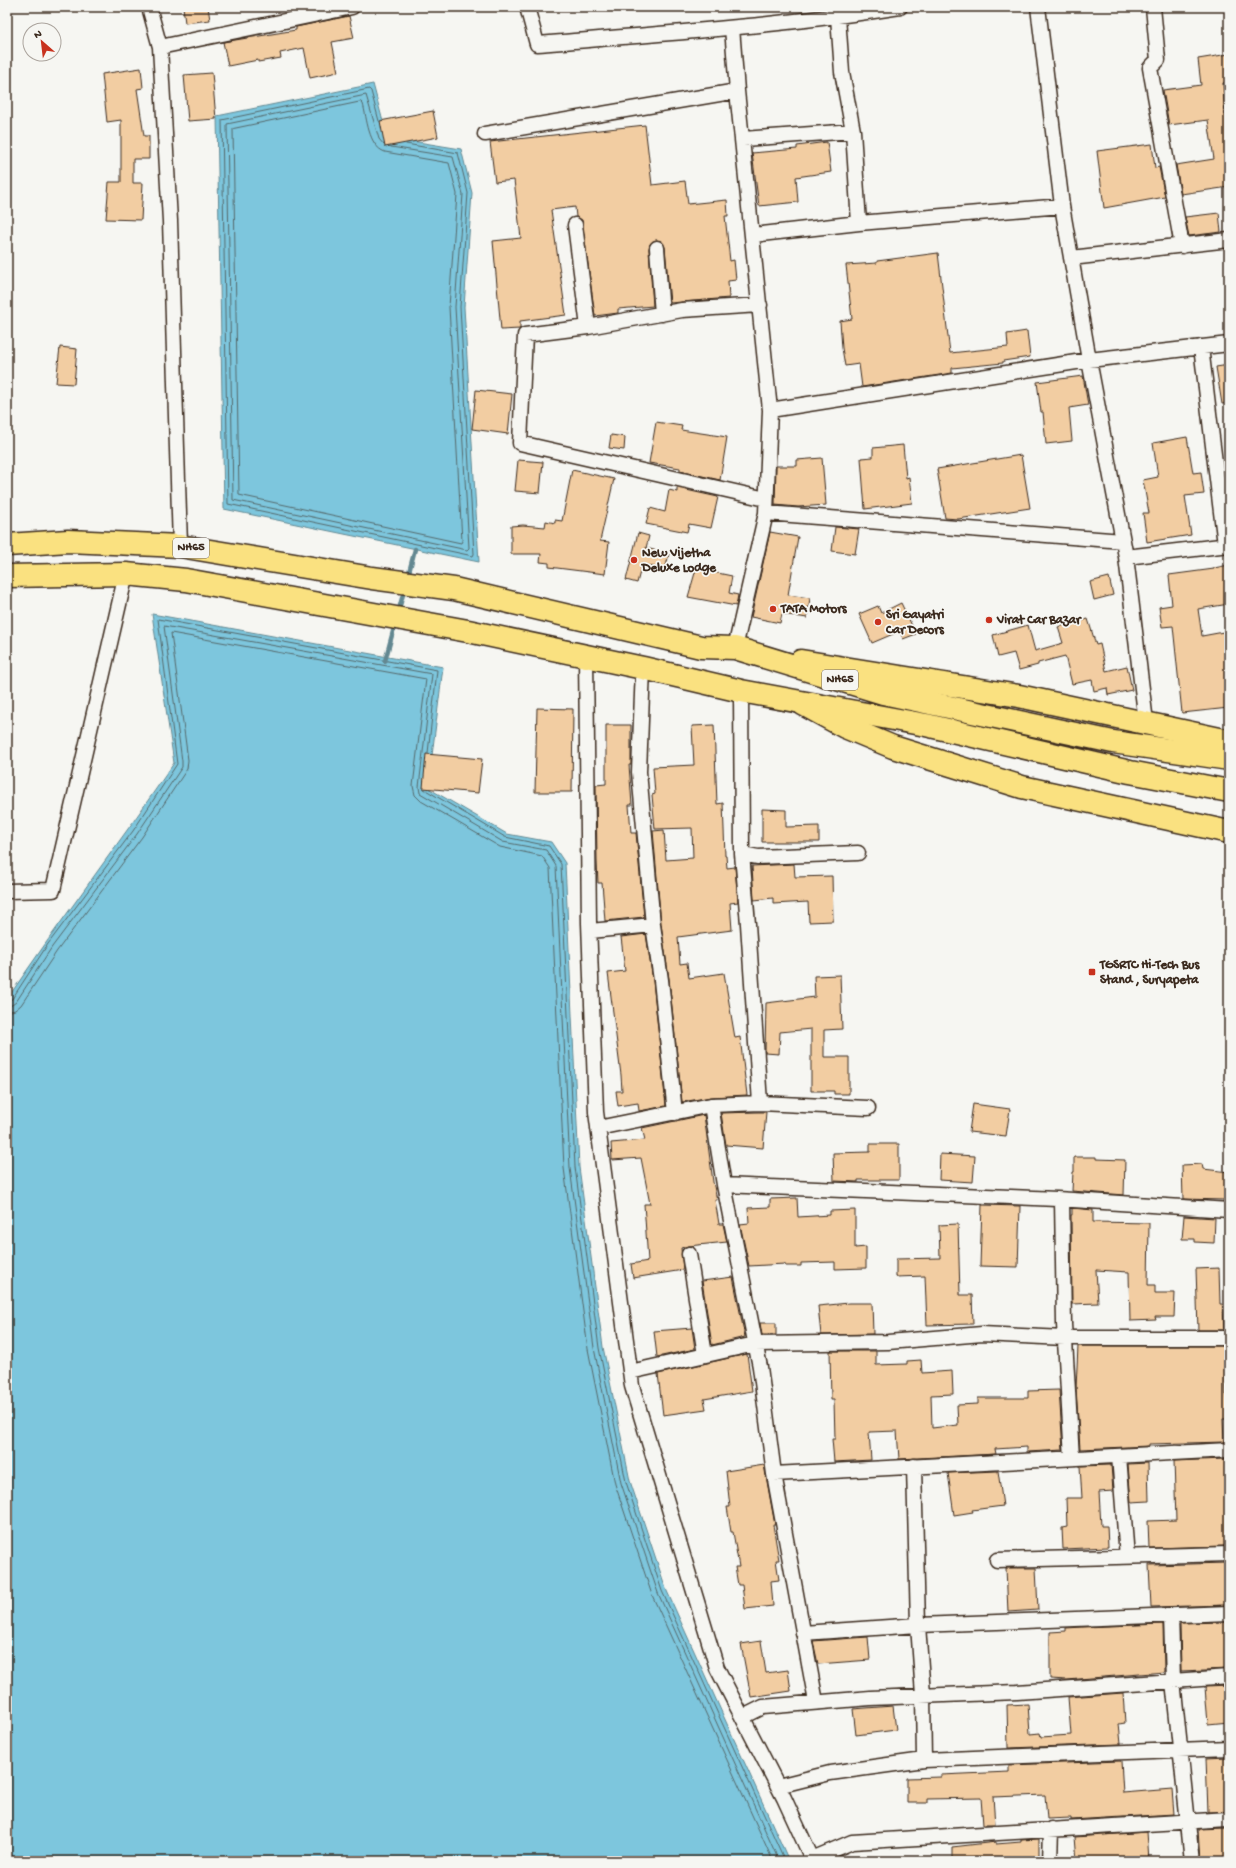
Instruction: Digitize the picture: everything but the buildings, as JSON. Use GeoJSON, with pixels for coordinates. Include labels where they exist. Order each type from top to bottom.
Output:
{"type":"FeatureCollection","features":[{"type":"Feature","properties":{"kind":"main road","name":"NH65"},"geometry":{"type":"LineString","coordinates":[[7,545],[68,541],[180,546],[372,578],[454,589],[701,647],[735,648],[883,692],[1113,742],[1229,759]]}},
{"type":"Feature","properties":{"kind":"main road","name":"NH65"},"geometry":{"type":"LineString","coordinates":[[7,576],[126,574],[186,580],[468,631],[643,668],[740,691],[926,726],[1130,772],[1229,791]]}},
{"type":"Feature","properties":{"kind":"main road"},"geometry":{"type":"LineString","coordinates":[[735,648],[823,665],[918,678],[1019,696],[1229,741]]}},
{"type":"Feature","properties":{"kind":"main road"},"geometry":{"type":"LineString","coordinates":[[800,702],[845,728],[894,747],[1022,787],[1229,832]]}},
{"type":"Feature","properties":{"kind":"street"},"geometry":{"type":"LineString","coordinates":[[149,7],[160,47],[170,221],[180,546]]}},
{"type":"Feature","properties":{"kind":"street"},"geometry":{"type":"LineString","coordinates":[[160,47],[352,7]]}},
{"type":"Feature","properties":{"kind":"street"},"geometry":{"type":"LineString","coordinates":[[527,7],[537,44],[732,28],[838,17],[900,7]]}},
{"type":"Feature","properties":{"kind":"street"},"geometry":{"type":"LineString","coordinates":[[1038,7],[1062,206],[1126,556],[1146,722]]}},
{"type":"Feature","properties":{"kind":"street"},"geometry":{"type":"LineString","coordinates":[[1153,7],[1158,60],[1150,68],[1182,246]]}},
{"type":"Feature","properties":{"kind":"street"},"geometry":{"type":"LineString","coordinates":[[838,17],[842,72],[853,131],[859,223]]}},
{"type":"Feature","properties":{"kind":"street"},"geometry":{"type":"LineString","coordinates":[[732,28],[737,91],[770,410],[766,506],[735,648]]}},
{"type":"Feature","properties":{"kind":"street"},"geometry":{"type":"LineString","coordinates":[[484,134],[737,91]]}},
{"type":"Feature","properties":{"kind":"street"},"geometry":{"type":"LineString","coordinates":[[743,139],[853,131]]}},
{"type":"Feature","properties":{"kind":"street"},"geometry":{"type":"LineString","coordinates":[[753,235],[859,223],[1062,206]]}},
{"type":"Feature","properties":{"kind":"street"},"geometry":{"type":"LineString","coordinates":[[575,225],[588,327]]}},
{"type":"Feature","properties":{"kind":"street"},"geometry":{"type":"LineString","coordinates":[[1071,258],[1229,240]]}},
{"type":"Feature","properties":{"kind":"street"},"geometry":{"type":"LineString","coordinates":[[657,248],[662,314]]}},
{"type":"Feature","properties":{"kind":"street"},"geometry":{"type":"LineString","coordinates":[[760,305],[682,310],[588,327],[525,335],[520,443],[766,506],[1123,541]]}},
{"type":"Feature","properties":{"kind":"street"},"geometry":{"type":"LineString","coordinates":[[770,410],[1089,360],[1229,344]]}},
{"type":"Feature","properties":{"kind":"street"},"geometry":{"type":"LineString","coordinates":[[1126,556],[1227,545],[1201,347]]}},
{"type":"Feature","properties":{"kind":"street"},"geometry":{"type":"LineString","coordinates":[[7,891],[53,890],[126,574]]}},
{"type":"Feature","properties":{"kind":"street"},"geometry":{"type":"LineString","coordinates":[[586,656],[590,931],[596,1112],[632,1386],[717,1668],[778,1786],[812,1860],[852,1842],[1229,1818]]}},
{"type":"Feature","properties":{"kind":"street"},"geometry":{"type":"LineString","coordinates":[[643,668],[639,772],[653,925],[661,980],[674,1113]]}},
{"type":"Feature","properties":{"kind":"street"},"geometry":{"type":"LineString","coordinates":[[740,691],[742,854],[760,1103]]}},
{"type":"Feature","properties":{"kind":"street"},"geometry":{"type":"LineString","coordinates":[[742,854],[758,857],[858,853]]}},
{"type":"Feature","properties":{"kind":"street"},"geometry":{"type":"LineString","coordinates":[[590,931],[653,925]]}},
{"type":"Feature","properties":{"kind":"street"},"geometry":{"type":"LineString","coordinates":[[598,1128],[711,1105],[760,1103],[868,1108]]}},
{"type":"Feature","properties":{"kind":"street"},"geometry":{"type":"LineString","coordinates":[[711,1105],[724,1185],[755,1344],[774,1474],[816,1702]]}},
{"type":"Feature","properties":{"kind":"street"},"geometry":{"type":"LineString","coordinates":[[724,1185],[1062,1200],[1229,1210]]}},
{"type":"Feature","properties":{"kind":"street"},"geometry":{"type":"LineString","coordinates":[[1062,1200],[1065,1338],[1072,1458]]}},
{"type":"Feature","properties":{"kind":"street"},"geometry":{"type":"LineString","coordinates":[[689,1254],[705,1355]]}},
{"type":"Feature","properties":{"kind":"street"},"geometry":{"type":"LineString","coordinates":[[630,1372],[755,1344],[888,1342],[982,1334],[1065,1338],[1229,1338]]}},
{"type":"Feature","properties":{"kind":"street"},"geometry":{"type":"LineString","coordinates":[[774,1474],[1229,1450]]}},
{"type":"Feature","properties":{"kind":"street"},"geometry":{"type":"LineString","coordinates":[[1119,1456],[1127,1557]]}},
{"type":"Feature","properties":{"kind":"street"},"geometry":{"type":"LineString","coordinates":[[914,1466],[918,1624],[923,1695],[924,1760]]}},
{"type":"Feature","properties":{"kind":"street"},"geometry":{"type":"LineString","coordinates":[[997,1560],[1229,1554]]}},
{"type":"Feature","properties":{"kind":"street"},"geometry":{"type":"LineString","coordinates":[[803,1633],[918,1624],[1229,1613]]}},
{"type":"Feature","properties":{"kind":"street"},"geometry":{"type":"LineString","coordinates":[[1171,1615],[1173,1681],[1189,1821],[1192,1861]]}},
{"type":"Feature","properties":{"kind":"street"},"geometry":{"type":"LineString","coordinates":[[743,1717],[763,1707],[816,1702],[923,1695],[1017,1692],[1229,1677]]}},
{"type":"Feature","properties":{"kind":"street"},"geometry":{"type":"LineString","coordinates":[[778,1786],[830,1773],[924,1760],[1229,1748]]}},
{"type":"Feature","properties":{"kind":"street"},"geometry":{"type":"LineString","coordinates":[[1050,1861],[1051,1830]]}},
{"type":"Feature","properties":{"kind":"water"},"geometry":{"type":"Polygon","coordinates":[[[373,84],[387,137],[461,149],[472,193],[464,307],[479,562],[224,509],[217,116],[373,84]]]}},
{"type":"Feature","properties":{"kind":"water"},"geometry":{"type":"Polygon","coordinates":[[[152,614],[443,667],[428,788],[507,834],[551,842],[565,863],[579,1167],[603,1347],[630,1481],[666,1589],[789,1861],[7,1861],[7,999],[174,763],[152,614]]]}},
{"type":"Feature","properties":{"kind":"waterway"},"geometry":{"type":"LineString","coordinates":[[408,576],[415,549]]}},
{"type":"Feature","properties":{"kind":"waterway"},"geometry":{"type":"LineString","coordinates":[[398,613],[405,587]]}},
{"type":"Feature","properties":{"kind":"waterway"},"geometry":{"type":"LineString","coordinates":[[385,661],[395,624]]}},
{"type":"Feature","properties":{"kind":"place","name":"New Vijetha Deluxe Lodge"},"geometry":{"type":"Point","coordinates":[634,560]}},
{"type":"Feature","properties":{"kind":"place","name":"TATA Motors"},"geometry":{"type":"Point","coordinates":[773,609]}},
{"type":"Feature","properties":{"kind":"place","name":"Virat Car Bazar"},"geometry":{"type":"Point","coordinates":[989,620]}},
{"type":"Feature","properties":{"kind":"place","name":"Sri Gayatri Car Decors"},"geometry":{"type":"Point","coordinates":[878,622]}},
{"type":"Feature","properties":{"kind":"place","name":"TGSRTC Hi-Tech Bus Stand , Suryapeta"},"geometry":{"type":"Point","coordinates":[1092,972]}}]}
